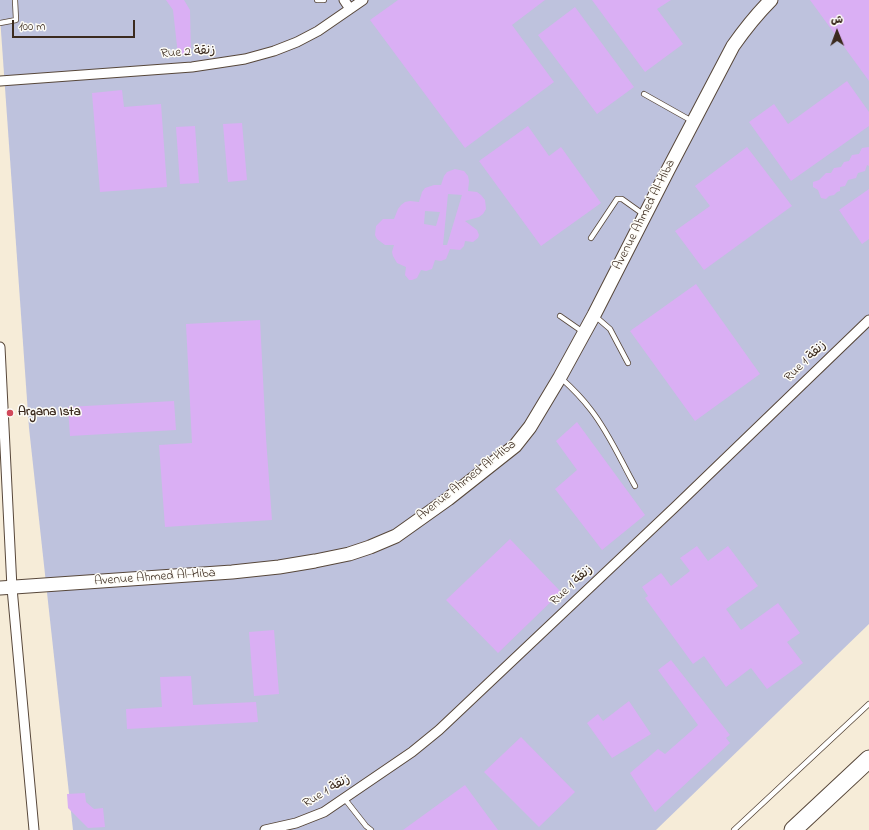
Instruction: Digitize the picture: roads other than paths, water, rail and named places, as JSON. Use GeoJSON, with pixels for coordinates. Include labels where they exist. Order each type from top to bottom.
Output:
{"type":"FeatureCollection","features":[{"type":"Feature","properties":{"kind":"highway"},"geometry":{"type":"LineString","coordinates":[[793,830],[869,759]]}},
{"type":"Feature","properties":{"kind":"highway"},"geometry":{"type":"LineString","coordinates":[[810,830],[869,775]]}},
{"type":"Feature","properties":{"kind":"street"},"geometry":{"type":"LineString","coordinates":[[344,0],[350,9]]}},
{"type":"Feature","properties":{"kind":"street","name":"Rue 2 زنقة"},"geometry":{"type":"LineString","coordinates":[[0,81],[198,66],[246,60],[297,42],[318,31],[362,0]]}},
{"type":"Feature","properties":{"kind":"street","name":"Avenue Ahmed Al-Hiba"},"geometry":{"type":"LineString","coordinates":[[6,588],[180,576],[279,567],[349,554],[396,536],[420,520],[488,468],[514,446],[530,427],[560,377],[594,315],[733,46],[756,15],[771,0]]}},
{"type":"Feature","properties":{"kind":"street","name":"Rue 1 زنقة"},"geometry":{"type":"LineString","coordinates":[[265,830],[324,812],[412,752],[450,721],[869,320]]}},
{"type":"Feature","properties":{"kind":"street"},"geometry":{"type":"LineString","coordinates":[[0,347],[6,588],[34,830]]}},
{"type":"Feature","properties":{"kind":"lane"},"geometry":{"type":"LineString","coordinates":[[0,23],[16,20],[15,0]]}},
{"type":"Feature","properties":{"kind":"lane"},"geometry":{"type":"LineString","coordinates":[[317,0],[324,0]]}},
{"type":"Feature","properties":{"kind":"lane"},"geometry":{"type":"LineString","coordinates":[[644,94],[693,122]]}},
{"type":"Feature","properties":{"kind":"lane"},"geometry":{"type":"LineString","coordinates":[[591,238],[617,199],[622,199],[645,215]]}},
{"type":"Feature","properties":{"kind":"lane"},"geometry":{"type":"LineString","coordinates":[[594,315],[610,329],[628,363]]}},
{"type":"Feature","properties":{"kind":"lane"},"geometry":{"type":"LineString","coordinates":[[560,316],[584,333]]}},
{"type":"Feature","properties":{"kind":"lane"},"geometry":{"type":"LineString","coordinates":[[560,377],[575,391],[592,411],[607,434],[635,486]]}},
{"type":"Feature","properties":{"kind":"lane"},"geometry":{"type":"LineString","coordinates":[[734,830],[869,704]]}},
{"type":"Feature","properties":{"kind":"lane"},"geometry":{"type":"LineString","coordinates":[[344,798],[366,826],[371,830]]}},
{"type":"Feature","properties":{"kind":"place","name":"Argana Ista"},"geometry":{"type":"Point","coordinates":[10,413]}}]}
